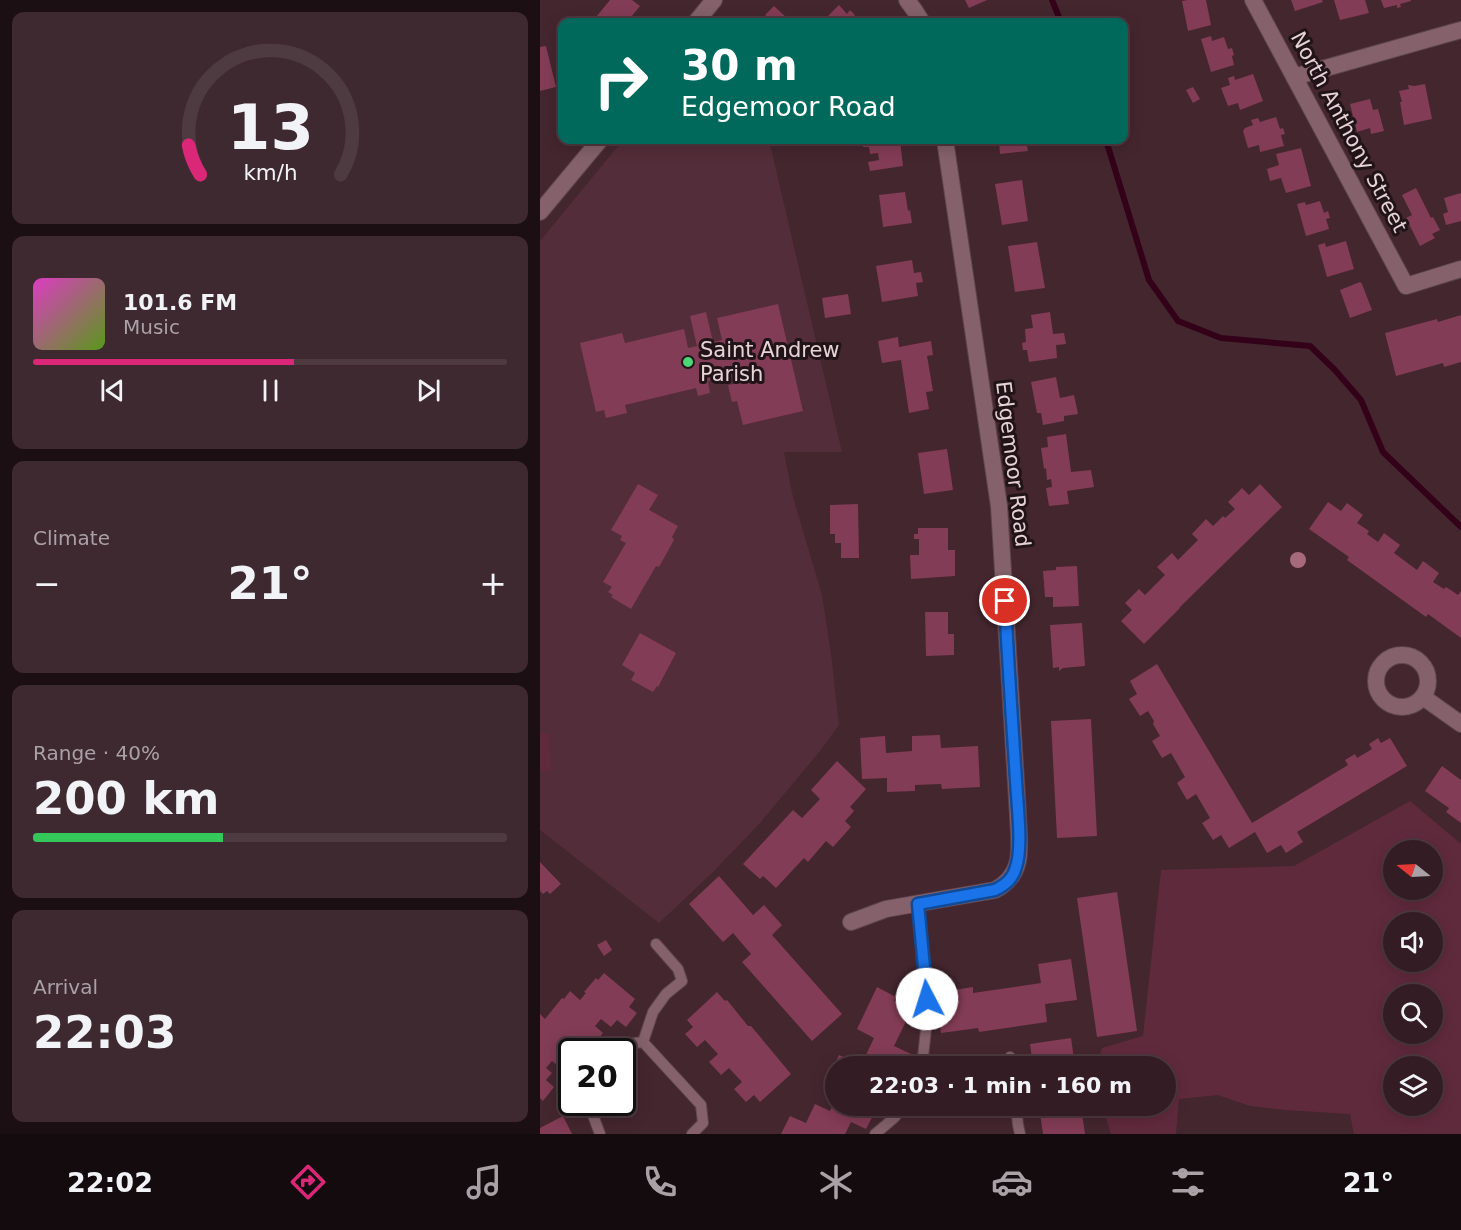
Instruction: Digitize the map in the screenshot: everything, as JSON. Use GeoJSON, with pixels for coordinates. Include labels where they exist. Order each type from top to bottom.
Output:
{"type":"FeatureCollection","features":[{"type":"Feature","properties":{"kind":"street"},"geometry":{"type":"LineString","coordinates":[[699,18],[714,0]]}},
{"type":"Feature","properties":{"kind":"street"},"geometry":{"type":"LineString","coordinates":[[907,0],[920,18]]}},
{"type":"Feature","properties":{"kind":"street","name":"North Anthony Street"},"geometry":{"type":"LineString","coordinates":[[1253,0],[1406,286],[1461,269]]}},
{"type":"Feature","properties":{"kind":"street"},"geometry":{"type":"LineString","coordinates":[[1294,77],[1461,30]]}},
{"type":"Feature","properties":{"kind":"street"},"geometry":{"type":"LineString","coordinates":[[540,212],[597,144]]}},
{"type":"Feature","properties":{"kind":"street","name":"Edgemoor Road"},"geometry":{"type":"LineString","coordinates":[[851,922],[886,909],[995,890],[1005,885],[1012,877],[1019,853],[999,506],[946,144]]}},
{"type":"Feature","properties":{"kind":"street"},"geometry":{"type":"LineString","coordinates":[[1423,697],[1461,724]]}},
{"type":"Feature","properties":{"kind":"lane"},"geometry":{"type":"LineString","coordinates":[[918,904],[928,1011],[923,1056]]}},
{"type":"Feature","properties":{"kind":"lane"},"geometry":{"type":"LineString","coordinates":[[643,1042],[653,1012],[666,994],[682,981],[678,969],[656,945]]}},
{"type":"Feature","properties":{"kind":"lane"},"geometry":{"type":"LineString","coordinates":[[636,1043],[643,1042]]}},
{"type":"Feature","properties":{"kind":"lane"},"geometry":{"type":"LineString","coordinates":[[643,1042],[701,1105],[703,1123],[692,1134]]}},
{"type":"Feature","properties":{"kind":"lane"},"geometry":{"type":"LineString","coordinates":[[593,1116],[600,1134]]}},
{"type":"Feature","properties":{"kind":"lane"},"geometry":{"type":"LineString","coordinates":[[875,1134],[896,1116]]}},
{"type":"Feature","properties":{"kind":"lane"},"geometry":{"type":"LineString","coordinates":[[1017,1116],[1020,1134]]}},
{"type":"Feature","properties":{"kind":"shaded area"},"geometry":{"type":"Polygon","coordinates":[[[620,144],[770,144],[842,452],[784,452],[793,497],[822,595],[839,725],[760,823],[659,923],[540,830],[540,241],[620,144]]]}},
{"type":"Feature","properties":{"kind":"shaded area"},"geometry":{"type":"Polygon","coordinates":[[[540,734],[549,734],[551,771],[540,771],[540,734]]]}},
{"type":"Feature","properties":{"kind":"shaded area"},"geometry":{"type":"Polygon","coordinates":[[[1410,801],[1461,844],[1461,1134],[1354,1134],[1350,1114],[1250,1106],[1218,1095],[1179,1099],[1176,1134],[1111,1134],[1105,1116],[1176,1116],[1176,1056],[1099,1056],[1102,1048],[1143,1036],[1161,870],[1294,866],[1410,801]]]}},
{"type":"Feature","properties":{"kind":"building"},"geometry":{"type":"Polygon","coordinates":[[[610,0],[632,0],[640,6],[630,18],[592,18],[596,17],[610,0]]]}},
{"type":"Feature","properties":{"kind":"building"},"geometry":{"type":"Polygon","coordinates":[[[965,0],[987,0],[969,8],[965,0]]]}},
{"type":"Feature","properties":{"kind":"building"},"geometry":{"type":"Polygon","coordinates":[[[1206,0],[1211,25],[1188,31],[1182,1],[1206,0]]]}},
{"type":"Feature","properties":{"kind":"building"},"geometry":{"type":"Polygon","coordinates":[[[1291,0],[1322,0],[1323,2],[1295,11],[1291,0]]]}},
{"type":"Feature","properties":{"kind":"building"},"geometry":{"type":"Polygon","coordinates":[[[1334,0],[1365,0],[1369,13],[1340,20],[1334,0]]]}},
{"type":"Feature","properties":{"kind":"building"},"geometry":{"type":"Polygon","coordinates":[[[1381,0],[1411,1],[1400,4],[1401,7],[1397,8],[1397,5],[1384,8],[1381,0]]]}},
{"type":"Feature","properties":{"kind":"building"},"geometry":{"type":"Polygon","coordinates":[[[839,5],[847,14],[850,10],[855,15],[853,18],[826,18],[839,5]]]}},
{"type":"Feature","properties":{"kind":"building"},"geometry":{"type":"Polygon","coordinates":[[[774,6],[787,18],[769,18],[765,15],[774,6]]]}},
{"type":"Feature","properties":{"kind":"building"},"geometry":{"type":"Polygon","coordinates":[[[1211,36],[1212,41],[1224,37],[1228,49],[1232,48],[1234,65],[1211,72],[1201,39],[1211,36]]]}},
{"type":"Feature","properties":{"kind":"building"},"geometry":{"type":"Polygon","coordinates":[[[546,46],[556,87],[540,91],[540,47],[546,46]]]}},
{"type":"Feature","properties":{"kind":"building"},"geometry":{"type":"Polygon","coordinates":[[[1253,74],[1263,101],[1240,110],[1238,103],[1228,106],[1221,88],[1230,85],[1228,78],[1234,76],[1235,80],[1253,74]]]}},
{"type":"Feature","properties":{"kind":"building"},"geometry":{"type":"Polygon","coordinates":[[[1425,84],[1432,119],[1404,125],[1399,91],[1409,89],[1408,85],[1425,84]]]}},
{"type":"Feature","properties":{"kind":"building"},"geometry":{"type":"Polygon","coordinates":[[[1193,87],[1200,99],[1193,103],[1186,90],[1193,87]]]}},
{"type":"Feature","properties":{"kind":"building"},"geometry":{"type":"Polygon","coordinates":[[[1370,99],[1373,110],[1378,109],[1384,131],[1371,134],[1370,128],[1357,132],[1350,104],[1370,99]]]}},
{"type":"Feature","properties":{"kind":"building"},"geometry":{"type":"Polygon","coordinates":[[[1276,117],[1280,129],[1283,128],[1285,134],[1281,135],[1284,146],[1260,152],[1259,145],[1248,148],[1243,131],[1253,125],[1251,120],[1258,118],[1260,122],[1276,117]]]}},
{"type":"Feature","properties":{"kind":"building"},"geometry":{"type":"Polygon","coordinates":[[[863,144],[900,144],[903,166],[870,171],[868,162],[879,160],[878,153],[870,154],[869,147],[863,147],[863,144]]]}},
{"type":"Feature","properties":{"kind":"building"},"geometry":{"type":"Polygon","coordinates":[[[999,144],[1027,144],[1028,151],[1000,154],[999,144]]]}},
{"type":"Feature","properties":{"kind":"building"},"geometry":{"type":"Polygon","coordinates":[[[1301,148],[1311,186],[1286,193],[1281,178],[1270,181],[1267,169],[1279,165],[1276,154],[1301,148]]]}},
{"type":"Feature","properties":{"kind":"building"},"geometry":{"type":"Polygon","coordinates":[[[1022,180],[1028,221],[1002,225],[995,184],[1022,180]]]}},
{"type":"Feature","properties":{"kind":"building"},"geometry":{"type":"Polygon","coordinates":[[[1416,188],[1431,218],[1433,217],[1440,230],[1432,234],[1435,238],[1420,246],[1406,218],[1412,215],[1402,195],[1416,188]]]}},
{"type":"Feature","properties":{"kind":"building"},"geometry":{"type":"Polygon","coordinates":[[[905,192],[912,223],[883,227],[879,195],[905,192]]]}},
{"type":"Feature","properties":{"kind":"building"},"geometry":{"type":"Polygon","coordinates":[[[1461,193],[1461,221],[1446,225],[1443,214],[1448,212],[1444,198],[1461,193]]]}},
{"type":"Feature","properties":{"kind":"building"},"geometry":{"type":"Polygon","coordinates":[[[1320,201],[1324,213],[1328,211],[1330,218],[1326,219],[1329,229],[1306,236],[1297,204],[1305,202],[1306,205],[1320,201]]]}},
{"type":"Feature","properties":{"kind":"building"},"geometry":{"type":"Polygon","coordinates":[[[1346,241],[1354,269],[1327,277],[1318,245],[1325,243],[1326,247],[1346,241]]]}},
{"type":"Feature","properties":{"kind":"building"},"geometry":{"type":"Polygon","coordinates":[[[1037,242],[1045,288],[1015,292],[1008,246],[1037,242]]]}},
{"type":"Feature","properties":{"kind":"building"},"geometry":{"type":"Polygon","coordinates":[[[912,260],[914,273],[921,272],[923,282],[916,283],[918,296],[882,302],[876,266],[912,260]]]}},
{"type":"Feature","properties":{"kind":"building"},"geometry":{"type":"Polygon","coordinates":[[[1360,282],[1372,310],[1350,318],[1340,290],[1360,282]]]}},
{"type":"Feature","properties":{"kind":"building"},"geometry":{"type":"Polygon","coordinates":[[[848,294],[851,314],[825,318],[822,298],[848,294]]]}},
{"type":"Feature","properties":{"kind":"building","name":"Saint Andrew Parish"},"geometry":{"type":"Polygon","coordinates":[[[778,304],[803,411],[743,425],[737,401],[732,402],[728,385],[733,384],[731,376],[708,381],[710,393],[698,396],[696,388],[625,405],[627,413],[606,418],[604,410],[596,412],[580,343],[622,333],[625,343],[684,329],[688,348],[697,346],[690,316],[706,312],[713,342],[722,340],[717,318],[778,304]]]}},
{"type":"Feature","properties":{"kind":"building"},"geometry":{"type":"Polygon","coordinates":[[[1050,312],[1053,334],[1064,333],[1066,344],[1056,345],[1057,358],[1029,362],[1027,350],[1023,350],[1022,343],[1026,342],[1025,329],[1033,328],[1031,315],[1050,312]]]}},
{"type":"Feature","properties":{"kind":"building"},"geometry":{"type":"Polygon","coordinates":[[[1461,315],[1461,362],[1444,367],[1443,363],[1396,376],[1385,333],[1461,315]]]}},
{"type":"Feature","properties":{"kind":"building"},"geometry":{"type":"Polygon","coordinates":[[[898,337],[899,347],[931,341],[933,355],[927,356],[933,391],[926,392],[929,409],[909,413],[901,360],[882,363],[878,341],[898,337]]]}},
{"type":"Feature","properties":{"kind":"building"},"geometry":{"type":"Polygon","coordinates":[[[1056,377],[1060,398],[1074,395],[1078,414],[1064,416],[1064,421],[1043,425],[1041,413],[1037,413],[1031,382],[1056,377]]]}},
{"type":"Feature","properties":{"kind":"building"},"geometry":{"type":"Polygon","coordinates":[[[1066,434],[1071,472],[1091,470],[1094,487],[1067,491],[1069,504],[1049,506],[1046,488],[1052,487],[1051,479],[1047,480],[1041,448],[1048,447],[1047,437],[1066,434]]]}},
{"type":"Feature","properties":{"kind":"building"},"geometry":{"type":"Polygon","coordinates":[[[947,449],[953,490],[924,494],[918,453],[947,449]]]}},
{"type":"Feature","properties":{"kind":"building"},"geometry":{"type":"Polygon","coordinates":[[[638,484],[658,495],[649,510],[678,526],[672,537],[674,540],[659,567],[656,566],[631,609],[611,597],[613,595],[608,592],[612,587],[603,582],[626,543],[620,540],[622,536],[611,530],[638,484]]]}},
{"type":"Feature","properties":{"kind":"building"},"geometry":{"type":"Polygon","coordinates":[[[1260,484],[1282,507],[1144,644],[1121,621],[1132,610],[1125,603],[1139,589],[1145,595],[1165,575],[1157,567],[1172,553],[1178,560],[1198,540],[1192,534],[1206,519],[1213,526],[1235,509],[1228,502],[1242,488],[1249,495],[1260,484]]]}},
{"type":"Feature","properties":{"kind":"building"},"geometry":{"type":"Polygon","coordinates":[[[1328,502],[1341,511],[1347,503],[1363,515],[1357,523],[1369,531],[1367,534],[1378,542],[1384,533],[1400,545],[1394,553],[1417,570],[1423,561],[1439,573],[1433,582],[1458,595],[1461,591],[1461,638],[1428,614],[1426,617],[1347,560],[1349,557],[1309,529],[1328,502]]]}},
{"type":"Feature","properties":{"kind":"building"},"geometry":{"type":"Polygon","coordinates":[[[858,504],[859,558],[841,558],[841,543],[835,543],[835,534],[830,534],[830,505],[858,504]]]}},
{"type":"Feature","properties":{"kind":"building"},"geometry":{"type":"Polygon","coordinates":[[[918,528],[948,528],[948,550],[955,550],[955,576],[911,579],[910,555],[919,555],[919,539],[914,539],[914,534],[918,534],[918,528]]]}},
{"type":"Feature","properties":{"kind":"building"},"geometry":{"type":"Polygon","coordinates":[[[1077,566],[1079,606],[1053,607],[1053,597],[1045,597],[1043,571],[1056,570],[1056,567],[1077,566]]]}},
{"type":"Feature","properties":{"kind":"building"},"geometry":{"type":"Polygon","coordinates":[[[925,612],[948,612],[948,634],[954,634],[954,655],[926,656],[925,612]]]}},
{"type":"Feature","properties":{"kind":"building"},"geometry":{"type":"Polygon","coordinates":[[[1082,623],[1085,666],[1063,668],[1059,671],[1059,667],[1053,668],[1050,625],[1082,623]]]}},
{"type":"Feature","properties":{"kind":"building"},"geometry":{"type":"Polygon","coordinates":[[[640,633],[676,653],[653,692],[631,680],[635,673],[622,665],[640,633]]]}},
{"type":"Feature","properties":{"kind":"building"},"geometry":{"type":"Polygon","coordinates":[[[1157,664],[1252,823],[1348,765],[1345,760],[1355,754],[1357,758],[1372,749],[1369,744],[1378,738],[1381,743],[1390,738],[1407,766],[1297,832],[1303,842],[1286,853],[1281,845],[1267,853],[1255,832],[1229,848],[1221,835],[1213,840],[1202,823],[1210,818],[1196,794],[1187,800],[1177,783],[1185,777],[1171,753],[1162,758],[1152,741],[1160,736],[1148,711],[1140,716],[1129,699],[1137,694],[1130,681],[1157,664]]]}},
{"type":"Feature","properties":{"kind":"building"},"geometry":{"type":"Polygon","coordinates":[[[1091,719],[1097,836],[1057,838],[1051,721],[1091,719]]]}},
{"type":"Feature","properties":{"kind":"building"},"geometry":{"type":"Polygon","coordinates":[[[940,735],[941,748],[978,746],[980,787],[942,789],[941,784],[915,785],[915,791],[887,792],[887,778],[862,779],[860,738],[885,736],[886,753],[912,751],[912,736],[940,735]]]}},
{"type":"Feature","properties":{"kind":"building"},"geometry":{"type":"Polygon","coordinates":[[[837,761],[866,789],[850,807],[854,811],[845,821],[851,827],[833,847],[826,841],[808,862],[804,858],[776,888],[763,876],[760,879],[743,864],[793,810],[802,818],[820,799],[811,790],[837,761]]]}},
{"type":"Feature","properties":{"kind":"building"},"geometry":{"type":"Polygon","coordinates":[[[1442,766],[1461,780],[1461,823],[1446,812],[1449,808],[1425,791],[1442,766]]]}},
{"type":"Feature","properties":{"kind":"building"},"geometry":{"type":"Polygon","coordinates":[[[540,862],[561,884],[550,894],[547,891],[543,894],[540,891],[540,862]]]}},
{"type":"Feature","properties":{"kind":"building"},"geometry":{"type":"Polygon","coordinates":[[[719,876],[753,915],[764,905],[782,925],[772,935],[842,1014],[812,1041],[742,962],[751,954],[733,933],[723,942],[689,904],[719,876]]]}},
{"type":"Feature","properties":{"kind":"building"},"geometry":{"type":"Polygon","coordinates":[[[1117,892],[1137,1031],[1097,1037],[1077,898],[1117,892]]]}},
{"type":"Feature","properties":{"kind":"building"},"geometry":{"type":"Polygon","coordinates":[[[606,940],[612,950],[604,956],[597,945],[606,940]]]}},
{"type":"Feature","properties":{"kind":"building"},"geometry":{"type":"Polygon","coordinates":[[[1071,959],[1077,1000],[1045,1004],[1047,1022],[979,1032],[978,1028],[941,1033],[935,993],[973,987],[973,993],[1041,983],[1038,964],[1071,959]]]}},
{"type":"Feature","properties":{"kind":"building"},"geometry":{"type":"Polygon","coordinates":[[[604,973],[635,999],[629,1007],[637,1013],[626,1027],[617,1020],[611,1027],[601,1019],[595,1026],[603,1033],[599,1038],[558,1038],[558,1066],[552,1061],[546,1068],[552,1073],[546,1080],[554,1087],[543,1101],[540,1098],[540,1014],[545,1019],[570,991],[580,1000],[596,978],[598,980],[604,973]]]}},
{"type":"Feature","properties":{"kind":"building"},"geometry":{"type":"Polygon","coordinates":[[[877,987],[896,997],[894,1001],[912,1009],[894,1046],[911,1054],[910,1056],[865,1056],[874,1038],[857,1029],[877,987]]]}},
{"type":"Feature","properties":{"kind":"building"},"geometry":{"type":"Polygon","coordinates":[[[717,992],[725,1001],[727,1000],[748,1026],[751,1026],[791,1074],[760,1102],[754,1095],[746,1102],[734,1089],[742,1082],[729,1068],[721,1075],[709,1062],[718,1054],[705,1040],[697,1047],[685,1034],[693,1027],[687,1020],[717,992]]]}},
{"type":"Feature","properties":{"kind":"building"},"geometry":{"type":"Polygon","coordinates":[[[1071,1038],[1074,1056],[1032,1056],[1030,1044],[1071,1038]]]}},
{"type":"Feature","properties":{"kind":"building"},"geometry":{"type":"Polygon","coordinates":[[[815,1104],[825,1109],[825,1116],[873,1116],[866,1129],[851,1122],[845,1134],[781,1134],[790,1116],[806,1123],[815,1104]]]}},
{"type":"Feature","properties":{"kind":"building"},"geometry":{"type":"Polygon","coordinates":[[[563,1116],[572,1134],[540,1134],[540,1128],[563,1116]]]}},
{"type":"Feature","properties":{"kind":"building"},"geometry":{"type":"Polygon","coordinates":[[[1040,1116],[1082,1116],[1085,1134],[1043,1134],[1040,1116]]]}},
{"type":"Feature","properties":{"kind":"waterway"},"geometry":{"type":"LineString","coordinates":[[1052,0],[1059,18]]}},
{"type":"Feature","properties":{"kind":"waterway"},"geometry":{"type":"LineString","coordinates":[[1107,144],[1149,280],[1178,321],[1221,338],[1310,346],[1361,400],[1383,452],[1461,527]]}},
{"type":"Feature","properties":{"kind":"place","name":"Saint Andrew Parish"},"geometry":{"type":"Point","coordinates":[688,362]}},
{"type":"Feature","properties":{"kind":"route"},"geometry":{"type":"LineString","coordinates":[[927,999],[918,904],[995,890],[1005,885],[1012,877],[1019,853],[1005,601]]}}]}
